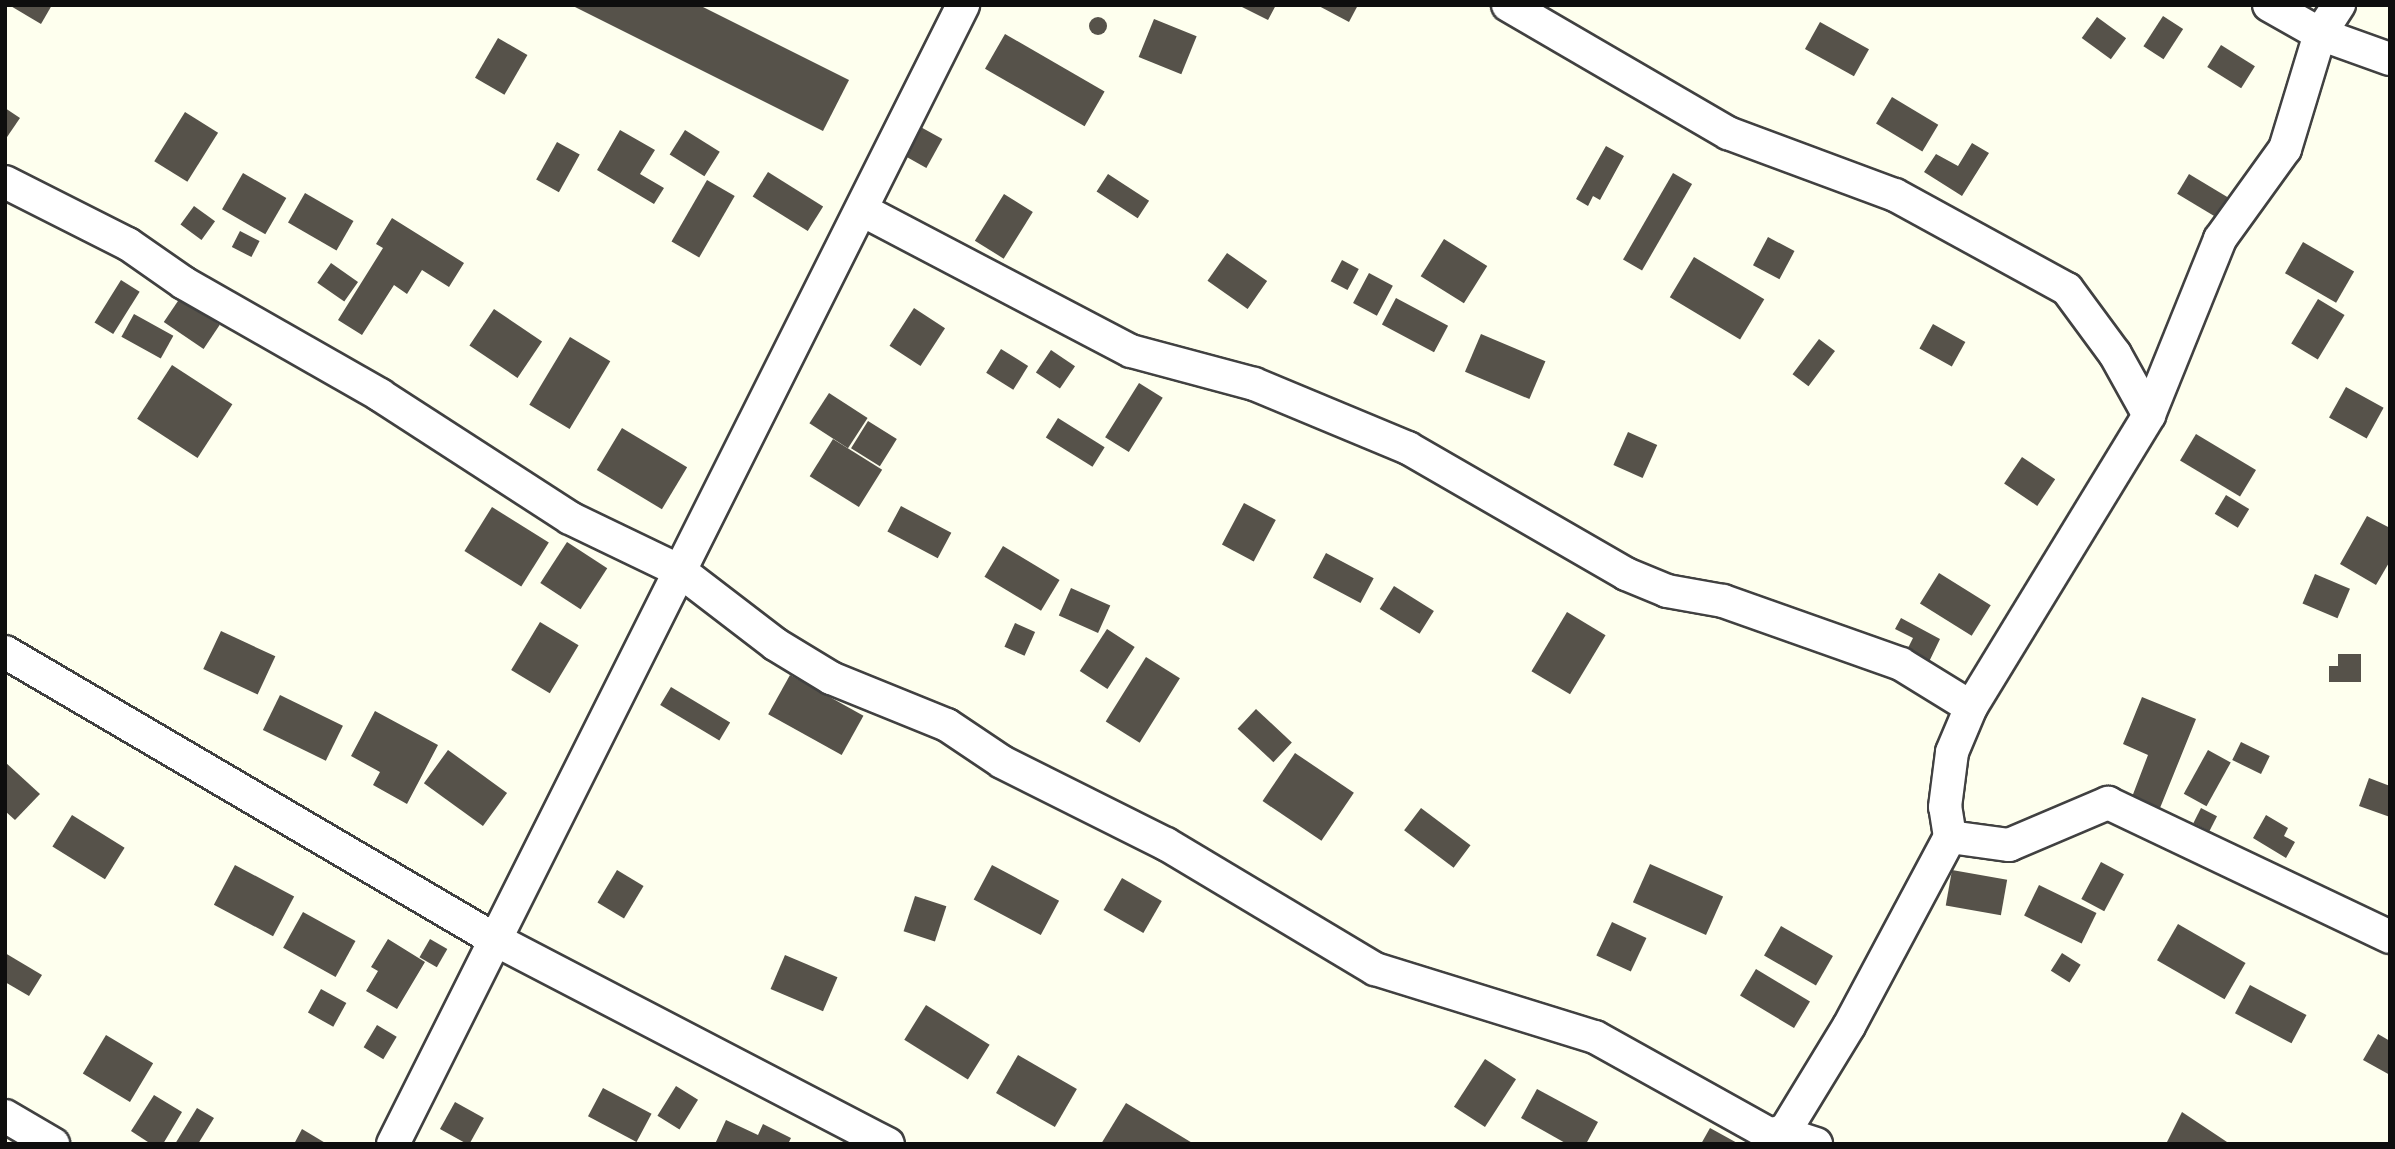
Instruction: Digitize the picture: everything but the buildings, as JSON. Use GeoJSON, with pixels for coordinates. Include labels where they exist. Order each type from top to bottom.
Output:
{"type":"FeatureCollection","features":[{"type":"Feature","properties":{"kind":"street"},"geometry":{"type":"LineString","coordinates":[[393,1144],[494,939],[864,211],[963,5]]}},
{"type":"Feature","properties":{"kind":"street"},"geometry":{"type":"LineString","coordinates":[[1508,5],[1728,133],[1895,195],[2067,289],[2115,354],[2149,415]]}},
{"type":"Feature","properties":{"kind":"street"},"geometry":{"type":"LineString","coordinates":[[2269,5],[2320,34],[2390,59]]}},
{"type":"Feature","properties":{"kind":"street"},"geometry":{"type":"LineString","coordinates":[[1778,1138],[1849,1026],[1950,837],[1945,807],[1952,752],[1970,707],[2149,415],[2220,239],[2285,149],[2320,34],[2339,5]]}},
{"type":"Feature","properties":{"kind":"street"},"geometry":{"type":"LineString","coordinates":[[5,182],[128,244],[184,283],[380,394],[582,525],[680,571],[775,644],[831,678],[947,725],[1002,762],[1166,844],[1375,969],[1595,1037],[1778,1138],[1815,1144]]}},
{"type":"Feature","properties":{"kind":"street"},"geometry":{"type":"LineString","coordinates":[[864,211],[1130,351],[1254,384],[1408,448],[1626,574],[1667,591],[1723,601],[1901,664],[1970,707]]}},
{"type":"Feature","properties":{"kind":"street"},"geometry":{"type":"LineString","coordinates":[[5,652],[494,939],[888,1144]]}},
{"type":"Feature","properties":{"kind":"street"},"geometry":{"type":"LineString","coordinates":[[1950,837],[2009,845],[2108,803],[2390,937]]}},
{"type":"Feature","properties":{"kind":"street"},"geometry":{"type":"LineString","coordinates":[[5,1116],[53,1144]]}}]}
